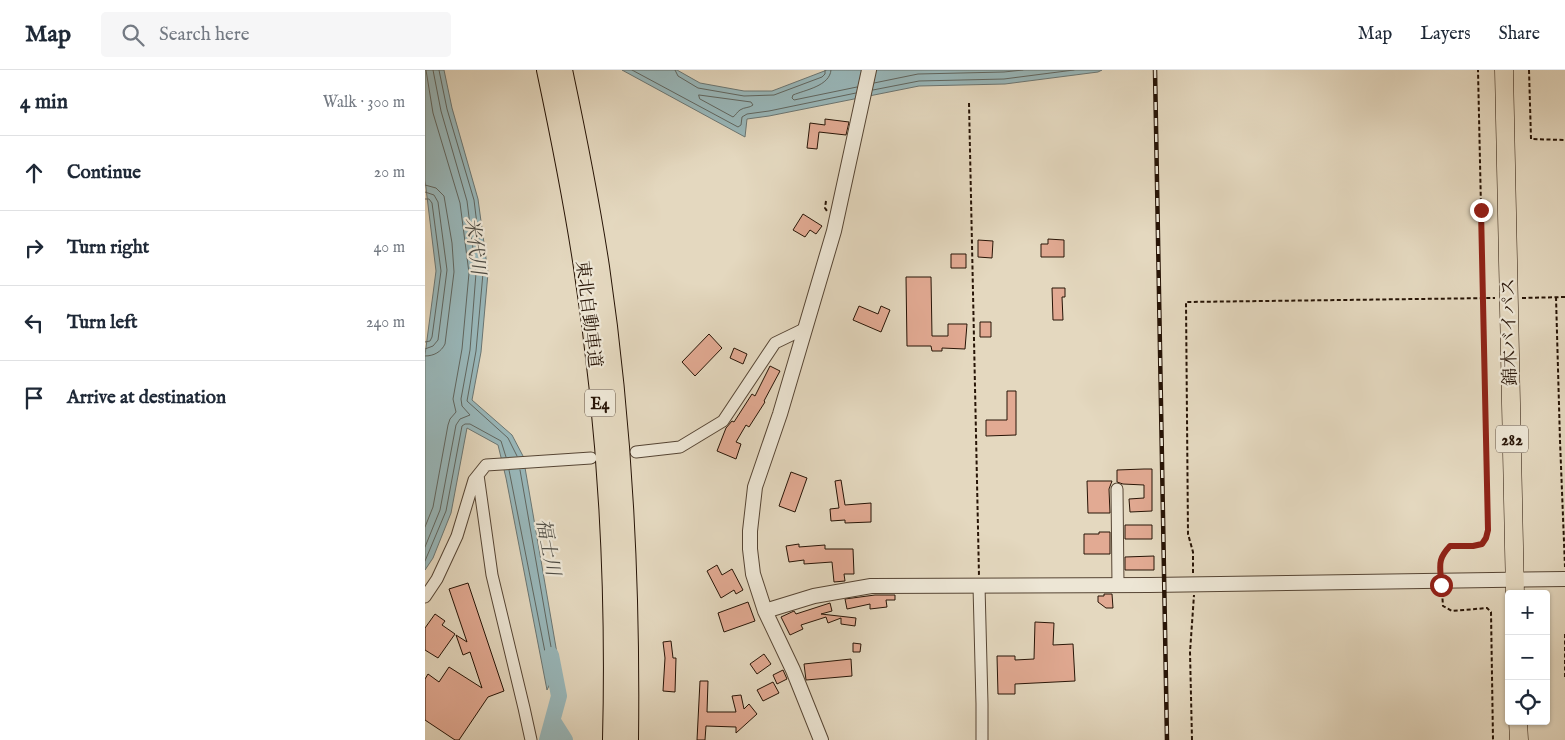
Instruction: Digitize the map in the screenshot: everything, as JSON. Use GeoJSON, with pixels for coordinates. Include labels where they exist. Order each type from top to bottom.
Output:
{"type":"FeatureCollection","features":[{"type":"Feature","properties":{"kind":"highway","name":"東北自動車道"},"geometry":{"type":"LineString","coordinates":[[547,70],[583,258],[599,393],[606,469],[612,574],[613,740]]}},
{"type":"Feature","properties":{"kind":"highway","name":"東北自動車道"},"geometry":{"type":"LineString","coordinates":[[562,70],[599,267],[612,370],[627,574],[628,740]]}},
{"type":"Feature","properties":{"kind":"highway","name":"錦木バイパス"},"geometry":{"type":"LineString","coordinates":[[1504,70],[1515,587]]}},
{"type":"Feature","properties":{"kind":"highway"},"geometry":{"type":"LineString","coordinates":[[1518,725],[1519,740]]}},
{"type":"Feature","properties":{"kind":"street"},"geometry":{"type":"LineString","coordinates":[[821,740],[793,670],[765,611],[753,574],[750,549],[751,524],[755,487],[780,414],[834,231],[869,70]]}},
{"type":"Feature","properties":{"kind":"street"},"geometry":{"type":"LineString","coordinates":[[636,452],[680,447],[723,421],[775,343],[806,328]]}},
{"type":"Feature","properties":{"kind":"street"},"geometry":{"type":"LineString","coordinates":[[425,597],[437,579],[457,536],[474,480],[486,465],[591,458]]}},
{"type":"Feature","properties":{"kind":"street"},"geometry":{"type":"LineString","coordinates":[[478,475],[491,575],[531,740]]}},
{"type":"Feature","properties":{"kind":"street"},"geometry":{"type":"LineString","coordinates":[[1117,489],[1118,585]]}},
{"type":"Feature","properties":{"kind":"street"},"geometry":{"type":"LineString","coordinates":[[765,611],[814,596],[871,586],[1118,585],[1441,580],[1515,587],[1565,579]]}},
{"type":"Feature","properties":{"kind":"street"},"geometry":{"type":"LineString","coordinates":[[979,586],[981,740]]}},
{"type":"Feature","properties":{"kind":"path"},"geometry":{"type":"LineString","coordinates":[[1479,70],[1488,530],[1482,544],[1450,546],[1440,558],[1443,606],[1452,611],[1487,608],[1491,612],[1493,740]]}},
{"type":"Feature","properties":{"kind":"path"},"geometry":{"type":"LineString","coordinates":[[1529,70],[1531,139],[1565,140]]}},
{"type":"Feature","properties":{"kind":"path"},"geometry":{"type":"LineString","coordinates":[[969,103],[979,586]]}},
{"type":"Feature","properties":{"kind":"path"},"geometry":{"type":"LineString","coordinates":[[1556,297],[1559,441],[1565,570]]}},
{"type":"Feature","properties":{"kind":"path"},"geometry":{"type":"LineString","coordinates":[[1509,298],[1565,297]]}},
{"type":"Feature","properties":{"kind":"path"},"geometry":{"type":"LineString","coordinates":[[1192,740],[1190,652],[1194,584],[1193,552],[1189,534],[1186,302],[1483,298]]}},
{"type":"Feature","properties":{"kind":"path"},"geometry":{"type":"LineString","coordinates":[[1565,634],[1565,677]]}},
{"type":"Feature","properties":{"kind":"water","name":"米代川"},"geometry":{"type":"Polygon","coordinates":[[[425,70],[444,70],[452,108],[478,199],[488,273],[481,352],[472,400],[512,435],[523,456],[559,665],[547,690],[498,445],[467,428],[451,513],[433,558],[425,570],[425,355],[436,271],[425,180],[425,70]]]}},
{"type":"Feature","properties":{"kind":"water"},"geometry":{"type":"Polygon","coordinates":[[[622,70],[677,70],[700,83],[744,91],[772,91],[827,70],[1102,70],[1005,84],[919,86],[747,119],[745,137],[622,70]]]}},
{"type":"Feature","properties":{"kind":"building"},"geometry":{"type":"Polygon","coordinates":[[[825,119],[849,122],[846,135],[819,132],[817,149],[807,148],[810,123],[825,125],[825,119]]]}},
{"type":"Feature","properties":{"kind":"building"},"geometry":{"type":"Polygon","coordinates":[[[803,214],[822,226],[816,234],[810,230],[805,237],[793,230],[803,214]]]}},
{"type":"Feature","properties":{"kind":"building"},"geometry":{"type":"Polygon","coordinates":[[[1048,239],[1064,240],[1064,257],[1041,257],[1041,244],[1048,244],[1048,239]]]}},
{"type":"Feature","properties":{"kind":"building"},"geometry":{"type":"Polygon","coordinates":[[[978,240],[993,241],[992,258],[978,257],[978,240]]]}},
{"type":"Feature","properties":{"kind":"building"},"geometry":{"type":"Polygon","coordinates":[[[951,254],[966,254],[966,268],[951,268],[951,254]]]}},
{"type":"Feature","properties":{"kind":"building"},"geometry":{"type":"Polygon","coordinates":[[[906,277],[931,277],[932,336],[948,336],[948,324],[967,324],[965,349],[942,348],[942,351],[932,351],[931,346],[907,346],[906,277]]]}},
{"type":"Feature","properties":{"kind":"building"},"geometry":{"type":"Polygon","coordinates":[[[1052,288],[1065,288],[1065,297],[1062,297],[1063,320],[1053,320],[1052,288]]]}},
{"type":"Feature","properties":{"kind":"building"},"geometry":{"type":"Polygon","coordinates":[[[859,306],[878,314],[881,306],[890,310],[881,332],[853,320],[859,306]]]}},
{"type":"Feature","properties":{"kind":"building"},"geometry":{"type":"Polygon","coordinates":[[[980,322],[991,322],[991,337],[980,337],[980,322]]]}},
{"type":"Feature","properties":{"kind":"building"},"geometry":{"type":"Polygon","coordinates":[[[709,334],[722,348],[695,376],[682,362],[709,334]]]}},
{"type":"Feature","properties":{"kind":"building"},"geometry":{"type":"Polygon","coordinates":[[[734,348],[747,354],[743,364],[730,358],[734,348]]]}},
{"type":"Feature","properties":{"kind":"building"},"geometry":{"type":"Polygon","coordinates":[[[770,366],[780,371],[765,402],[749,427],[746,425],[736,442],[741,444],[736,459],[717,451],[726,428],[732,421],[734,422],[752,394],[755,396],[770,366]]]}},
{"type":"Feature","properties":{"kind":"building"},"geometry":{"type":"Polygon","coordinates":[[[1007,391],[1016,391],[1016,435],[986,436],[986,420],[1007,420],[1007,391]]]}},
{"type":"Feature","properties":{"kind":"building"},"geometry":{"type":"Polygon","coordinates":[[[1152,469],[1152,511],[1130,512],[1129,499],[1144,498],[1144,485],[1117,482],[1117,470],[1152,469]]]}},
{"type":"Feature","properties":{"kind":"building"},"geometry":{"type":"Polygon","coordinates":[[[791,472],[807,478],[795,512],[779,506],[791,472]]]}},
{"type":"Feature","properties":{"kind":"building"},"geometry":{"type":"Polygon","coordinates":[[[841,480],[845,505],[871,503],[871,522],[845,523],[845,520],[831,521],[830,509],[839,508],[835,481],[841,480]]]}},
{"type":"Feature","properties":{"kind":"building"},"geometry":{"type":"Polygon","coordinates":[[[1087,481],[1112,481],[1109,489],[1110,513],[1088,513],[1087,481]]]}},
{"type":"Feature","properties":{"kind":"building"},"geometry":{"type":"Polygon","coordinates":[[[1125,525],[1152,525],[1152,539],[1125,539],[1125,525]]]}},
{"type":"Feature","properties":{"kind":"building"},"geometry":{"type":"Polygon","coordinates":[[[1099,532],[1110,532],[1110,554],[1084,554],[1084,534],[1099,534],[1099,532]]]}},
{"type":"Feature","properties":{"kind":"building"},"geometry":{"type":"Polygon","coordinates":[[[799,544],[799,547],[825,545],[825,549],[853,549],[854,574],[844,574],[845,581],[834,582],[832,562],[804,564],[804,560],[789,562],[786,546],[799,544]]]}},
{"type":"Feature","properties":{"kind":"building"},"geometry":{"type":"Polygon","coordinates":[[[1154,556],[1154,570],[1125,570],[1125,557],[1154,556]]]}},
{"type":"Feature","properties":{"kind":"building"},"geometry":{"type":"Polygon","coordinates":[[[717,565],[722,575],[732,569],[743,590],[736,594],[734,590],[721,598],[707,571],[717,565]]]}},
{"type":"Feature","properties":{"kind":"building"},"geometry":{"type":"Polygon","coordinates":[[[468,583],[504,691],[488,697],[459,740],[455,740],[425,720],[425,679],[428,674],[439,682],[449,667],[482,688],[470,652],[463,655],[456,635],[467,642],[449,589],[468,583]]]}},
{"type":"Feature","properties":{"kind":"building"},"geometry":{"type":"Polygon","coordinates":[[[1104,594],[1112,594],[1113,608],[1106,608],[1098,602],[1098,596],[1104,596],[1104,594]]]}},
{"type":"Feature","properties":{"kind":"building"},"geometry":{"type":"Polygon","coordinates":[[[875,595],[895,595],[895,600],[886,600],[887,607],[870,609],[870,604],[847,609],[845,599],[875,595]]]}},
{"type":"Feature","properties":{"kind":"building"},"geometry":{"type":"Polygon","coordinates":[[[748,602],[755,621],[724,632],[718,613],[748,602]]]}},
{"type":"Feature","properties":{"kind":"building"},"geometry":{"type":"Polygon","coordinates":[[[830,603],[832,611],[821,614],[856,618],[855,626],[841,624],[841,618],[828,623],[826,617],[801,625],[803,629],[790,635],[781,617],[794,611],[796,614],[830,603]]]}},
{"type":"Feature","properties":{"kind":"building"},"geometry":{"type":"Polygon","coordinates":[[[435,614],[445,621],[442,625],[455,634],[438,658],[425,650],[425,628],[435,614]]]}},
{"type":"Feature","properties":{"kind":"building"},"geometry":{"type":"Polygon","coordinates":[[[1035,622],[1054,623],[1053,645],[1073,644],[1075,681],[1015,684],[1015,694],[998,694],[997,656],[1015,656],[1015,660],[1034,659],[1035,622]]]}},
{"type":"Feature","properties":{"kind":"building"},"geometry":{"type":"Polygon","coordinates":[[[671,641],[673,658],[676,658],[675,692],[663,691],[665,658],[663,642],[671,641]]]}},
{"type":"Feature","properties":{"kind":"building"},"geometry":{"type":"Polygon","coordinates":[[[853,643],[861,644],[860,652],[853,652],[853,643]]]}},
{"type":"Feature","properties":{"kind":"building"},"geometry":{"type":"Polygon","coordinates":[[[764,654],[771,664],[757,674],[750,664],[764,654]]]}},
{"type":"Feature","properties":{"kind":"building"},"geometry":{"type":"Polygon","coordinates":[[[851,659],[852,676],[806,680],[804,664],[851,659]]]}},
{"type":"Feature","properties":{"kind":"building"},"geometry":{"type":"Polygon","coordinates":[[[783,670],[787,679],[777,684],[773,675],[783,670]]]}},
{"type":"Feature","properties":{"kind":"building"},"geometry":{"type":"Polygon","coordinates":[[[700,681],[708,681],[707,712],[736,712],[732,696],[741,695],[744,709],[749,704],[757,714],[736,733],[736,727],[706,726],[705,740],[697,740],[700,681]]]}},
{"type":"Feature","properties":{"kind":"building"},"geometry":{"type":"Polygon","coordinates":[[[773,682],[779,693],[763,701],[757,690],[773,682]]]}},
{"type":"Feature","properties":{"kind":"waterway","name":"福士川"},"geometry":{"type":"LineString","coordinates":[[547,740],[559,696],[551,655]]}},
{"type":"Feature","properties":{"kind":"waterway"},"geometry":{"type":"LineString","coordinates":[[553,721],[565,740]]}},
{"type":"Feature","properties":{"kind":"railway"},"geometry":{"type":"LineString","coordinates":[[1155,70],[1167,740]]}},
{"type":"Feature","properties":{"kind":"route"},"geometry":{"type":"LineString","coordinates":[[1441,585],[1440,558],[1443,553],[1450,546],[1482,544],[1488,530],[1481,210]]}}]}
